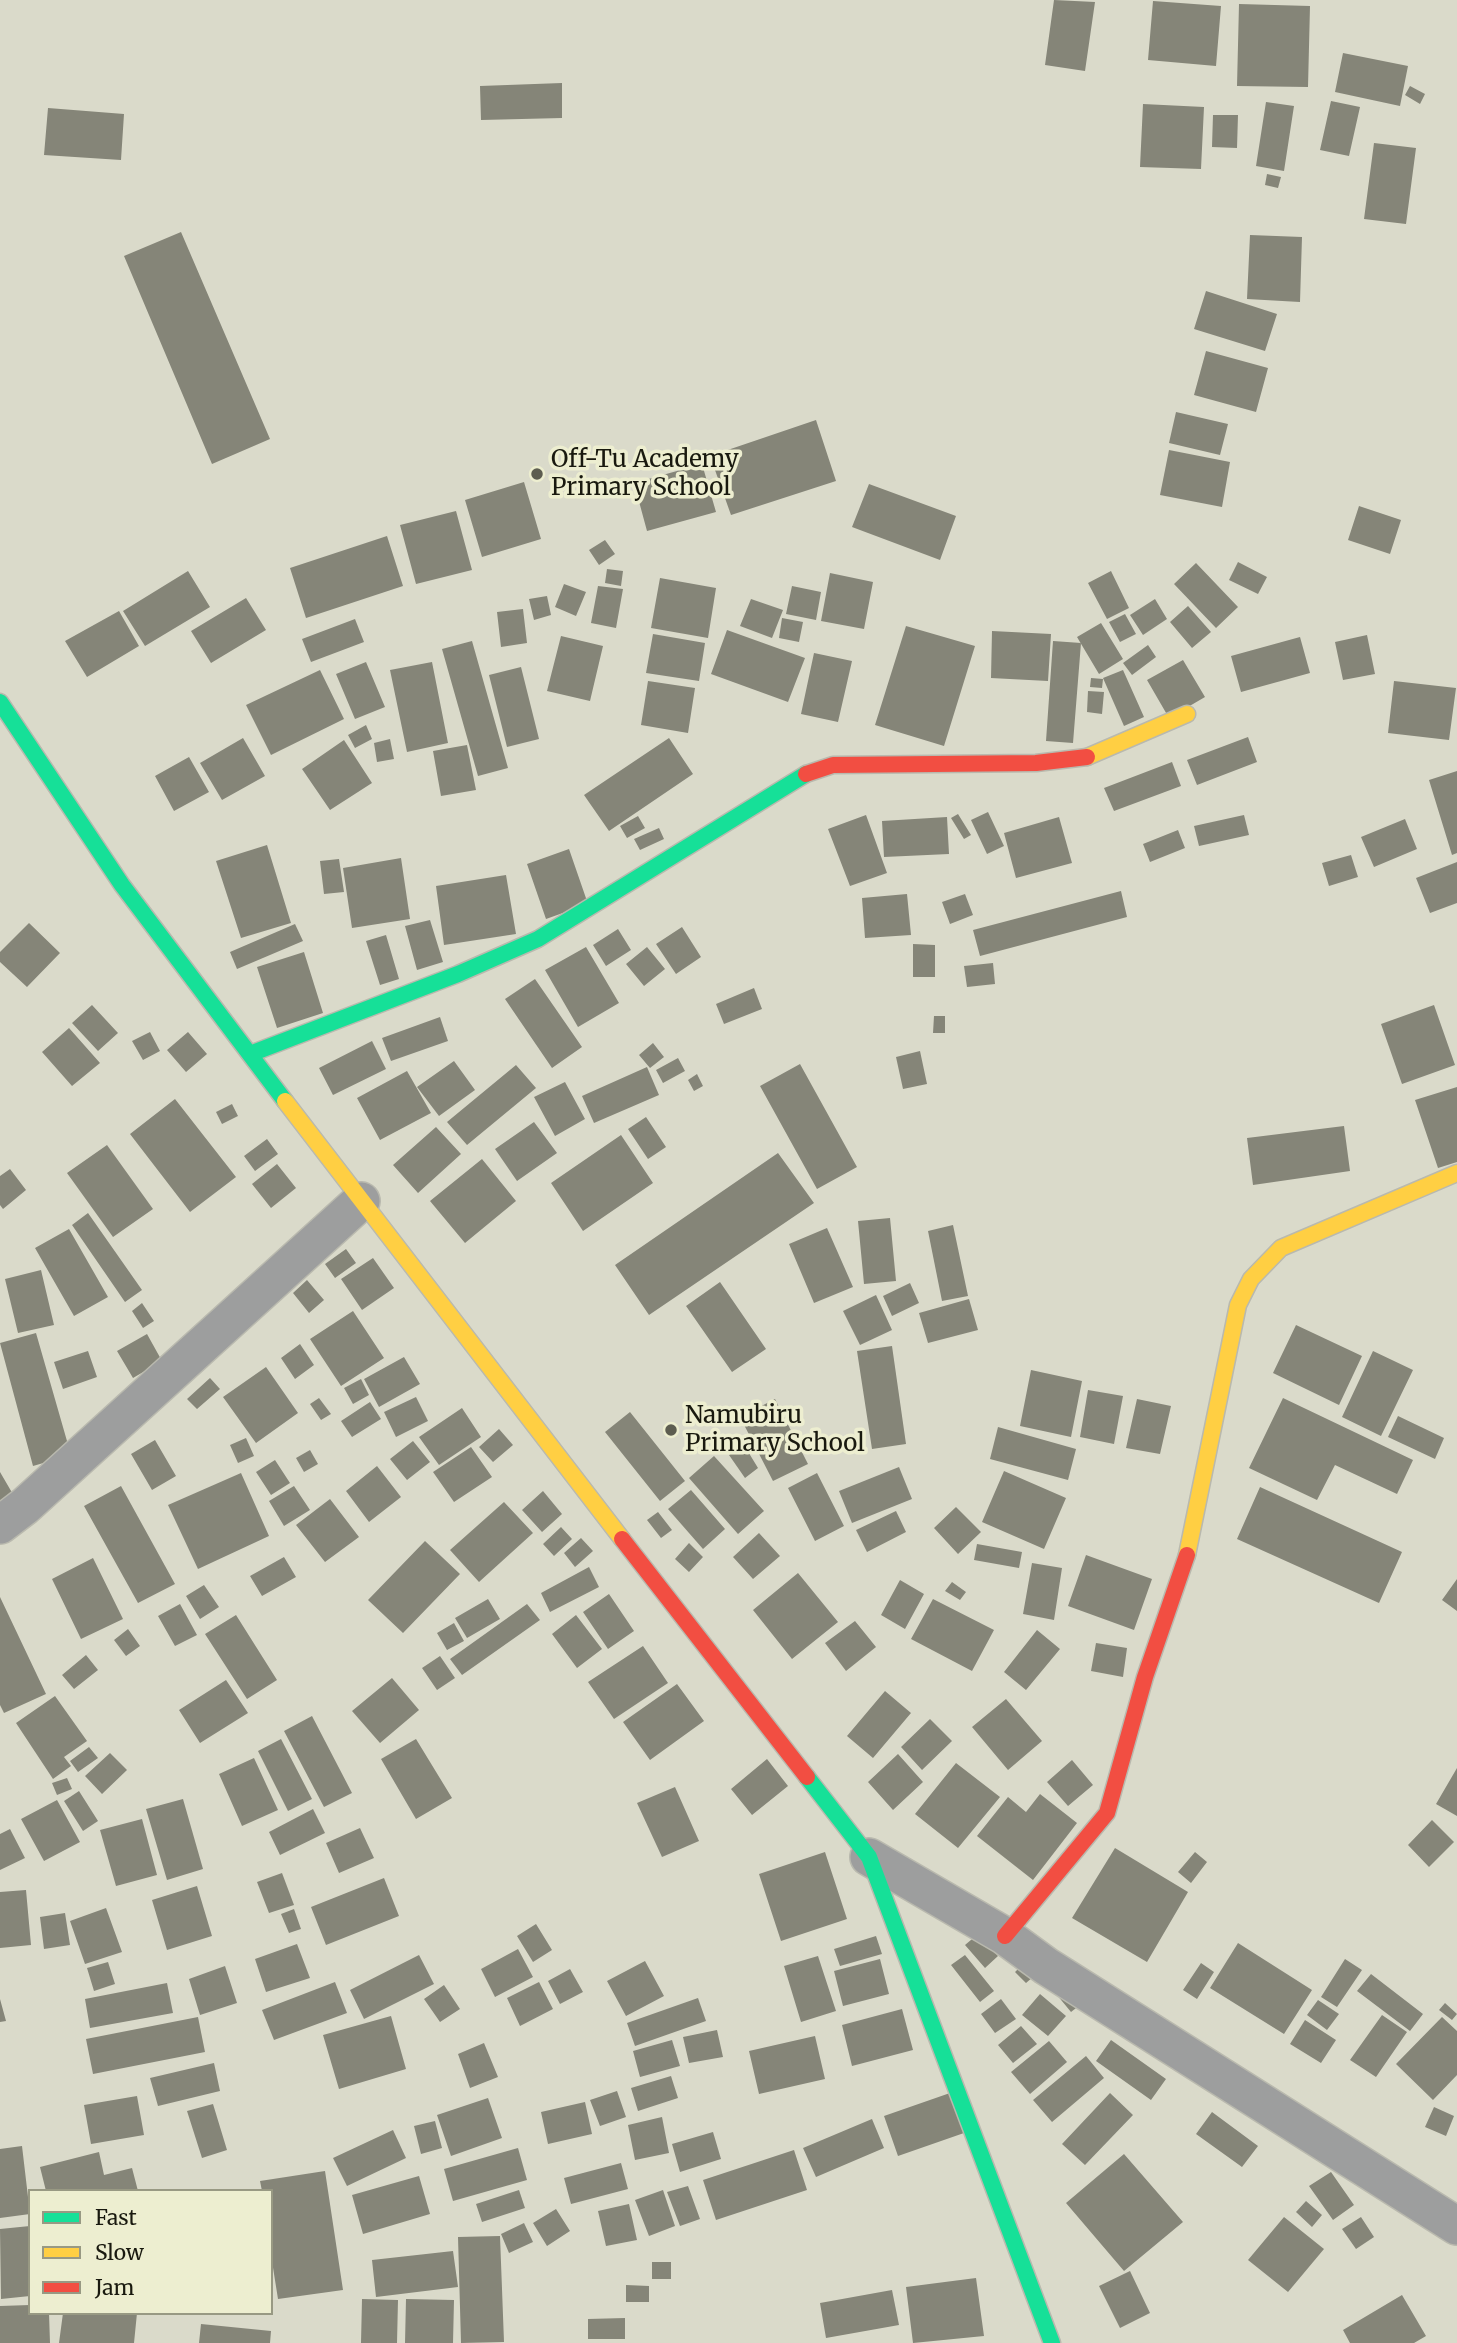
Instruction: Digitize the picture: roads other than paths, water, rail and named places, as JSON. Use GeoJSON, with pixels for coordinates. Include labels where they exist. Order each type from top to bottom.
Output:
{"type":"FeatureCollection","features":[{"type":"Feature","properties":{"kind":"street"},"geometry":{"type":"LineString","coordinates":[[0,702],[122,885],[360,1201],[869,1857],[1052,2343]]}},
{"type":"Feature","properties":{"kind":"street"},"geometry":{"type":"LineString","coordinates":[[250,1054],[458,974],[538,939],[809,772],[834,765],[1036,763],[1087,757],[1187,714]]}},
{"type":"Feature","properties":{"kind":"street"},"geometry":{"type":"LineString","coordinates":[[1004,1936],[1107,1813],[1145,1677],[1192,1539],[1238,1304],[1251,1279],[1281,1248],[1457,1173]]}},
{"type":"Feature","properties":{"kind":"street"},"geometry":{"type":"LineString","coordinates":[[0,1525],[25,1506],[360,1201]]}},
{"type":"Feature","properties":{"kind":"street"},"geometry":{"type":"LineString","coordinates":[[869,1857],[1004,1936],[1046,1966],[1457,2226]]}},
{"type":"Feature","properties":{"kind":"place","name":"Off-Tu Academy Primary School"},"geometry":{"type":"Point","coordinates":[537,474]}},
{"type":"Feature","properties":{"kind":"place","name":"Namubiru Primary School"},"geometry":{"type":"Point","coordinates":[671,1430]}}]}
